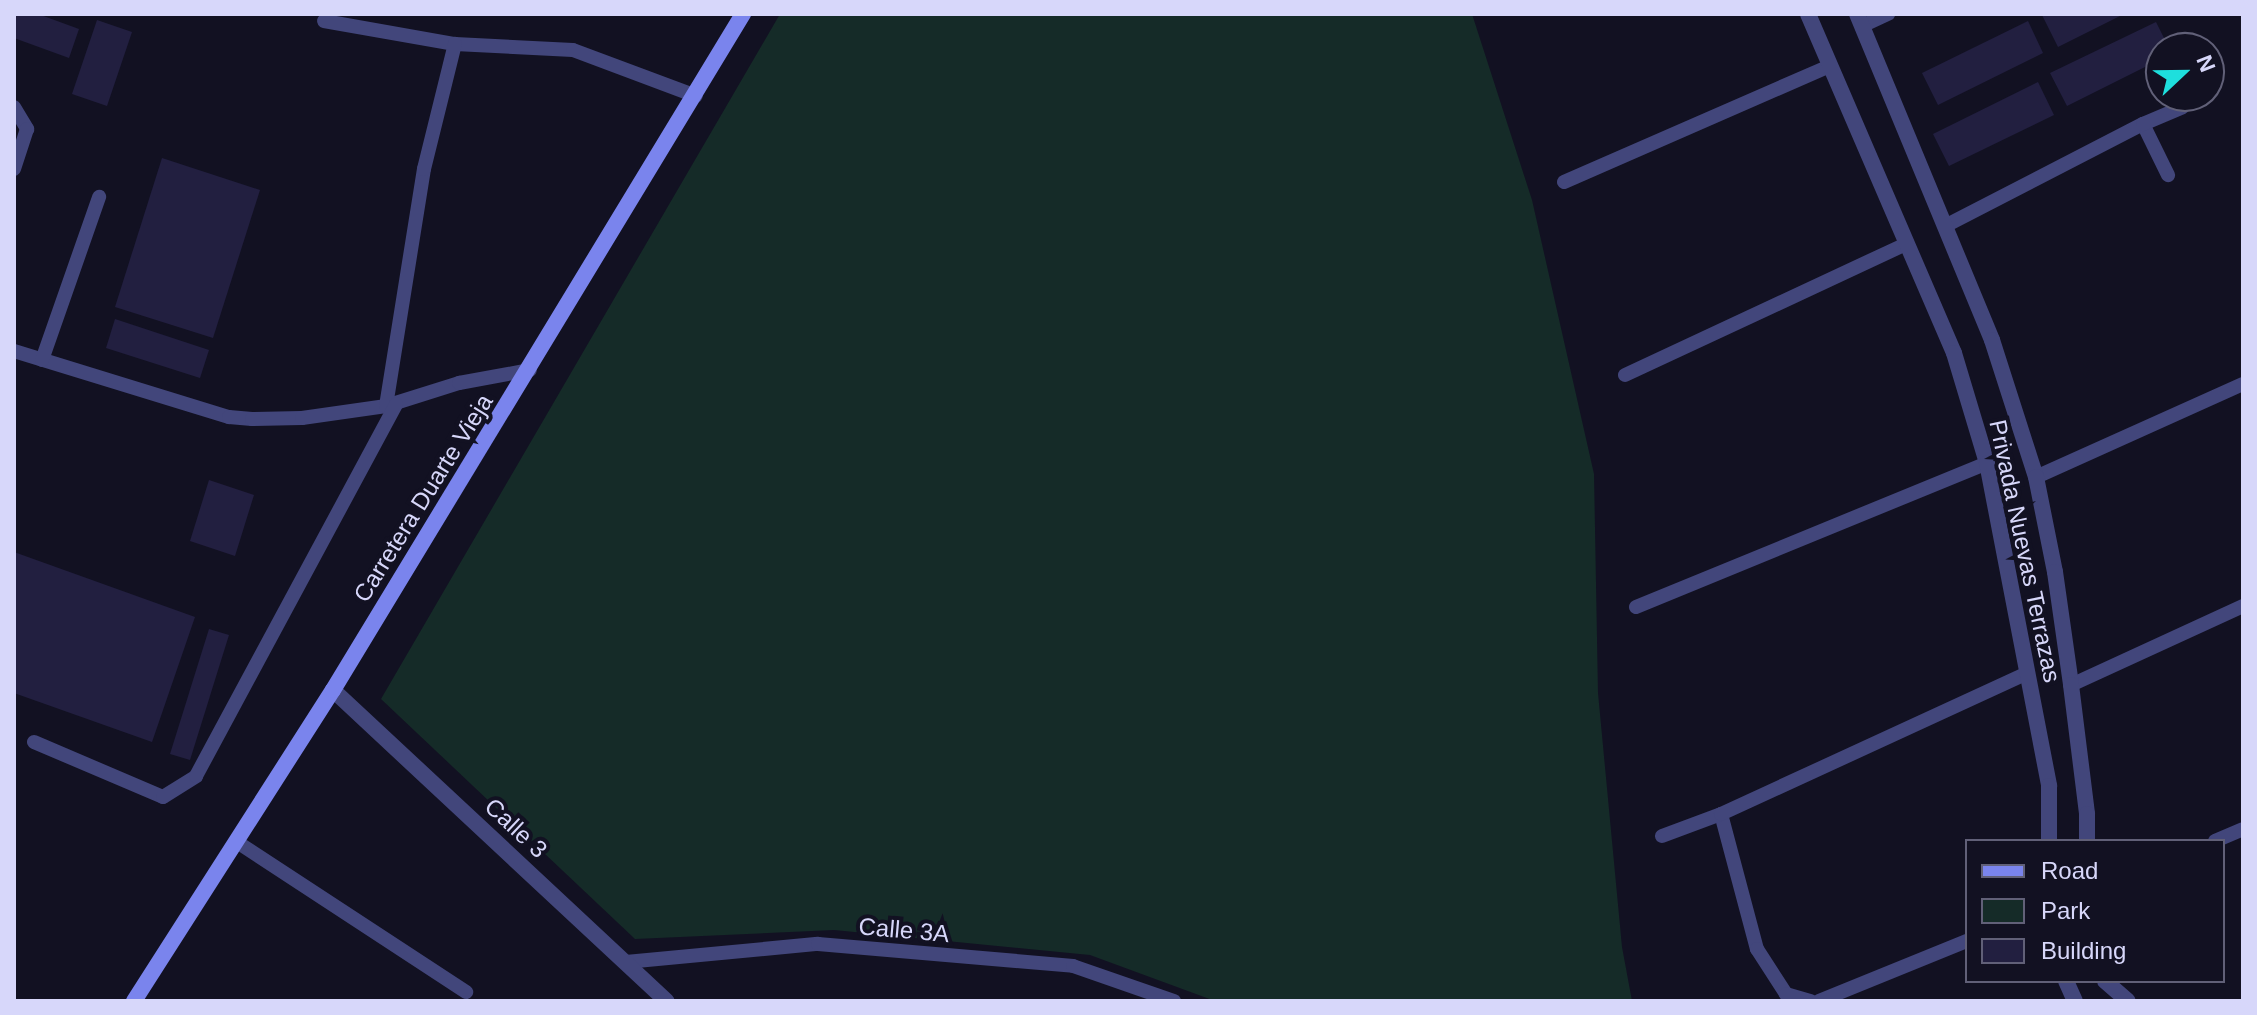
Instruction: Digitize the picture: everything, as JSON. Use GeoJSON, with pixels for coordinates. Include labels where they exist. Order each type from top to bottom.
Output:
{"type":"FeatureCollection","features":[{"type":"Feature","properties":{"kind":"main road","name":"Carretera Duarte Vieja"},"geometry":{"type":"LineString","coordinates":[[134,1001],[333,690],[530,370],[743,14]]}},
{"type":"Feature","properties":{"kind":"street","name":"Privada Nuevas Terrazas"},"geometry":{"type":"LineString","coordinates":[[1808,14],[1954,353],[1987,463],[2049,786],[2049,839]]}},
{"type":"Feature","properties":{"kind":"street","name":"Privada Nuevas Terrazas"},"geometry":{"type":"LineString","coordinates":[[1860,20],[1992,340],[2036,477],[2055,572],[2071,685],[2087,814],[2087,839]]}},
{"type":"Feature","properties":{"kind":"street","name":"Calle 3"},"geometry":{"type":"LineString","coordinates":[[333,690],[667,1001]]}},
{"type":"Feature","properties":{"kind":"street"},"geometry":{"type":"LineString","coordinates":[[2107,983],[2128,1001]]}},
{"type":"Feature","properties":{"kind":"lane"},"geometry":{"type":"LineString","coordinates":[[1860,20],[1888,14]]}},
{"type":"Feature","properties":{"kind":"lane"},"geometry":{"type":"LineString","coordinates":[[324,21],[455,44],[545,52],[573,50],[696,96]]}},
{"type":"Feature","properties":{"kind":"lane"},"geometry":{"type":"LineString","coordinates":[[34,742],[163,797],[196,776],[391,405],[424,169],[455,44]]}},
{"type":"Feature","properties":{"kind":"lane"},"geometry":{"type":"LineString","coordinates":[[1564,182],[1829,66]]}},
{"type":"Feature","properties":{"kind":"lane"},"geometry":{"type":"LineString","coordinates":[[14,107],[27,129],[14,169]]}},
{"type":"Feature","properties":{"kind":"lane"},"geometry":{"type":"LineString","coordinates":[[1945,226],[2171,112]]}},
{"type":"Feature","properties":{"kind":"lane"},"geometry":{"type":"LineString","coordinates":[[2143,124],[2168,175]]}},
{"type":"Feature","properties":{"kind":"lane"},"geometry":{"type":"LineString","coordinates":[[42,360],[99,197]]}},
{"type":"Feature","properties":{"kind":"lane"},"geometry":{"type":"LineString","coordinates":[[1625,375],[1906,244]]}},
{"type":"Feature","properties":{"kind":"lane"},"geometry":{"type":"LineString","coordinates":[[14,351],[229,417],[302,418],[391,405],[459,383],[530,370]]}},
{"type":"Feature","properties":{"kind":"lane"},"geometry":{"type":"LineString","coordinates":[[2036,477],[2243,384]]}},
{"type":"Feature","properties":{"kind":"lane"},"geometry":{"type":"LineString","coordinates":[[1636,607],[1987,463]]}},
{"type":"Feature","properties":{"kind":"lane"},"geometry":{"type":"LineString","coordinates":[[2071,685],[2243,606]]}},
{"type":"Feature","properties":{"kind":"lane"},"geometry":{"type":"LineString","coordinates":[[1662,836],[1721,814],[2027,673]]}},
{"type":"Feature","properties":{"kind":"lane"},"geometry":{"type":"LineString","coordinates":[[1721,814],[1757,949],[1786,994],[1811,1001]]}},
{"type":"Feature","properties":{"kind":"lane"},"geometry":{"type":"LineString","coordinates":[[2220,839],[2243,829]]}},
{"type":"Feature","properties":{"kind":"lane"},"geometry":{"type":"LineString","coordinates":[[237,842],[466,992]]}},
{"type":"Feature","properties":{"kind":"lane"},"geometry":{"type":"LineString","coordinates":[[1819,1001],[1965,942]]}},
{"type":"Feature","properties":{"kind":"lane","name":"Calle 3A"},"geometry":{"type":"LineString","coordinates":[[626,962],[818,944],[1073,966],[1174,1001]]}},
{"type":"Feature","properties":{"kind":"green space"},"geometry":{"type":"Polygon","coordinates":[[[780,14],[1472,14],[1532,200],[1594,474],[1598,693],[1622,947],[1632,1001],[1215,1001],[1090,955],[834,930],[635,939],[381,699],[780,14]]]}},
{"type":"Feature","properties":{"kind":"building"},"geometry":{"type":"Polygon","coordinates":[[[14,14],[38,14],[79,29],[69,58],[14,38],[14,14]]]}},
{"type":"Feature","properties":{"kind":"building"},"geometry":{"type":"Polygon","coordinates":[[[2044,14],[2124,14],[2058,47],[2042,15],[2044,14]]]}},
{"type":"Feature","properties":{"kind":"building"},"geometry":{"type":"Polygon","coordinates":[[[97,20],[132,32],[107,106],[72,94],[97,20]]]}},
{"type":"Feature","properties":{"kind":"building"},"geometry":{"type":"Polygon","coordinates":[[[2028,21],[2043,53],[1938,105],[1922,73],[2028,21]]]}},
{"type":"Feature","properties":{"kind":"building"},"geometry":{"type":"Polygon","coordinates":[[[2156,22],[2161,32],[2145,32],[2145,67],[2067,106],[2050,73],[2156,22]]]}},
{"type":"Feature","properties":{"kind":"building"},"geometry":{"type":"Polygon","coordinates":[[[2038,82],[2054,115],[1949,166],[1933,134],[2038,82]]]}},
{"type":"Feature","properties":{"kind":"building"},"geometry":{"type":"Polygon","coordinates":[[[162,158],[260,190],[213,338],[115,307],[162,158]]]}},
{"type":"Feature","properties":{"kind":"building"},"geometry":{"type":"Polygon","coordinates":[[[115,319],[209,350],[200,378],[106,348],[115,319]]]}},
{"type":"Feature","properties":{"kind":"building"},"geometry":{"type":"Polygon","coordinates":[[[209,480],[254,495],[235,556],[190,541],[209,480]]]}},
{"type":"Feature","properties":{"kind":"building"},"geometry":{"type":"Polygon","coordinates":[[[14,552],[195,617],[152,742],[14,693],[14,552]]]}},
{"type":"Feature","properties":{"kind":"building"},"geometry":{"type":"Polygon","coordinates":[[[209,629],[229,635],[190,760],[170,754],[209,629]]]}}]}
